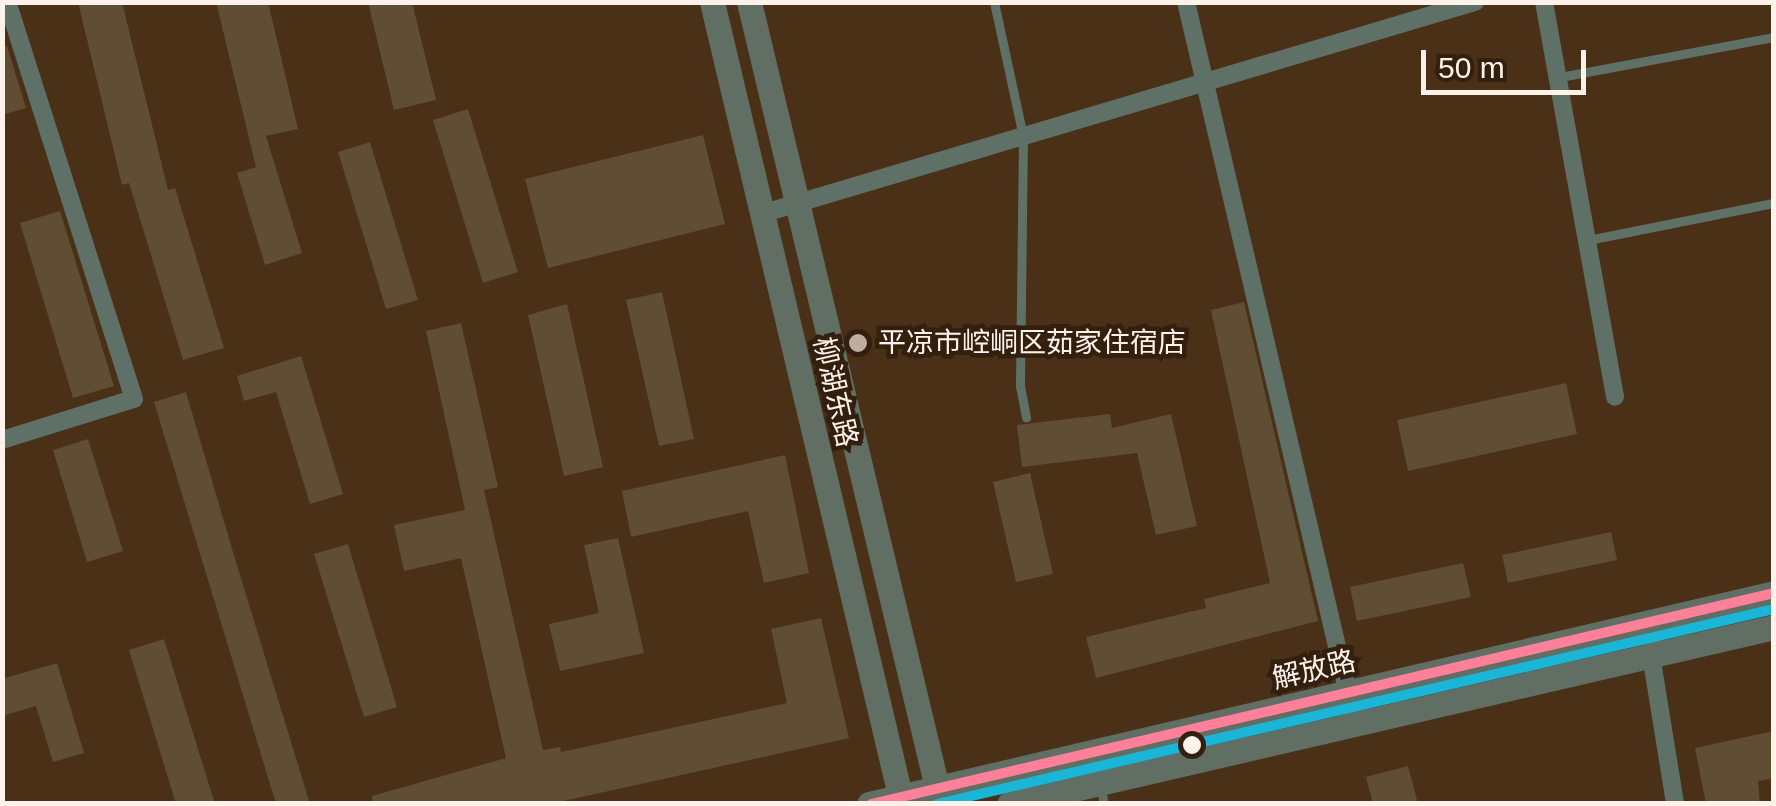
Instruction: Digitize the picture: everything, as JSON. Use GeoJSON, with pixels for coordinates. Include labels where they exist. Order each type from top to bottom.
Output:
{"type":"FeatureCollection","features":[{"type":"Feature","properties":{"kind":"main road","name":"柳湖东路"},"geometry":{"type":"LineString","coordinates":[[712,2],[901,800]]}},
{"type":"Feature","properties":{"kind":"main road","name":"柳湖东路"},"geometry":{"type":"LineString","coordinates":[[749,2],[939,796]]}},
{"type":"Feature","properties":{"kind":"main road","name":"解放路"},"geometry":{"type":"LineString","coordinates":[[868,804],[939,796],[1347,693],[1774,593]]}},
{"type":"Feature","properties":{"kind":"main road"},"geometry":{"type":"LineString","coordinates":[[1009,804],[1102,793],[1355,723],[1774,627]]}},
{"type":"Feature","properties":{"kind":"street"},"geometry":{"type":"LineString","coordinates":[[2,440],[134,399],[7,2]]}},
{"type":"Feature","properties":{"kind":"street"},"geometry":{"type":"LineString","coordinates":[[1186,2],[1355,723]]}},
{"type":"Feature","properties":{"kind":"street"},"geometry":{"type":"LineString","coordinates":[[762,214],[1476,2]]}},
{"type":"Feature","properties":{"kind":"street"},"geometry":{"type":"LineString","coordinates":[[1544,2],[1616,397]]}},
{"type":"Feature","properties":{"kind":"street"},"geometry":{"type":"LineString","coordinates":[[1654,620],[1651,655],[1674,804]]}},
{"type":"Feature","properties":{"kind":"lane"},"geometry":{"type":"LineString","coordinates":[[994,2],[1024,136],[1020,386],[1026,416]]}},
{"type":"Feature","properties":{"kind":"lane"},"geometry":{"type":"LineString","coordinates":[[1560,77],[1774,37]]}},
{"type":"Feature","properties":{"kind":"lane"},"geometry":{"type":"LineString","coordinates":[[1588,240],[1774,203]]}},
{"type":"Feature","properties":{"kind":"building"},"geometry":{"type":"Polygon","coordinates":[[[78,2],[122,2],[168,190],[175,188],[224,348],[183,360],[129,183],[122,185],[78,2]]]}},
{"type":"Feature","properties":{"kind":"building"},"geometry":{"type":"Polygon","coordinates":[[[216,2],[268,2],[298,129],[266,136],[302,253],[265,265],[237,173],[256,167],[216,2]]]}},
{"type":"Feature","properties":{"kind":"building"},"geometry":{"type":"Polygon","coordinates":[[[368,2],[412,2],[436,100],[394,110],[368,2]]]}},
{"type":"Feature","properties":{"kind":"building"},"geometry":{"type":"Polygon","coordinates":[[[7,46],[26,108],[2,115],[2,47],[7,46]]]}},
{"type":"Feature","properties":{"kind":"building"},"geometry":{"type":"Polygon","coordinates":[[[468,109],[518,272],[483,283],[433,120],[468,109]]]}},
{"type":"Feature","properties":{"kind":"building"},"geometry":{"type":"Polygon","coordinates":[[[703,135],[725,224],[548,268],[525,179],[703,135]]]}},
{"type":"Feature","properties":{"kind":"building"},"geometry":{"type":"Polygon","coordinates":[[[370,142],[418,300],[386,309],[338,152],[370,142]]]}},
{"type":"Feature","properties":{"kind":"building"},"geometry":{"type":"Polygon","coordinates":[[[60,211],[114,386],[73,398],[20,223],[60,211]]]}},
{"type":"Feature","properties":{"kind":"building"},"geometry":{"type":"Polygon","coordinates":[[[662,292],[694,439],[659,446],[626,300],[662,292]]]}},
{"type":"Feature","properties":{"kind":"building"},"geometry":{"type":"Polygon","coordinates":[[[1244,302],[1318,621],[1096,678],[1086,637],[1206,608],[1204,599],[1270,583],[1211,310],[1244,302]]]}},
{"type":"Feature","properties":{"kind":"building"},"geometry":{"type":"Polygon","coordinates":[[[567,304],[603,467],[564,476],[528,315],[567,304]]]}},
{"type":"Feature","properties":{"kind":"building"},"geometry":{"type":"Polygon","coordinates":[[[461,323],[498,487],[484,490],[543,750],[560,747],[561,752],[787,703],[771,629],[821,618],[849,738],[550,804],[373,804],[372,796],[506,758],[461,558],[404,571],[394,525],[465,510],[426,331],[461,323]]]}},
{"type":"Feature","properties":{"kind":"building"},"geometry":{"type":"Polygon","coordinates":[[[301,356],[343,494],[310,504],[276,392],[244,401],[237,376],[301,356]]]}},
{"type":"Feature","properties":{"kind":"building"},"geometry":{"type":"Polygon","coordinates":[[[1566,383],[1577,434],[1408,471],[1397,420],[1566,383]]]}},
{"type":"Feature","properties":{"kind":"building"},"geometry":{"type":"Polygon","coordinates":[[[186,392],[310,804],[276,804],[154,402],[186,392]]]}},
{"type":"Feature","properties":{"kind":"building"},"geometry":{"type":"Polygon","coordinates":[[[1110,414],[1112,428],[1171,414],[1197,526],[1156,535],[1137,453],[1022,467],[1017,425],[1110,414]]]}},
{"type":"Feature","properties":{"kind":"building"},"geometry":{"type":"Polygon","coordinates":[[[88,439],[123,551],[87,562],[53,450],[88,439]]]}},
{"type":"Feature","properties":{"kind":"building"},"geometry":{"type":"Polygon","coordinates":[[[785,455],[809,573],[764,583],[748,511],[631,537],[622,491],[785,455]]]}},
{"type":"Feature","properties":{"kind":"building"},"geometry":{"type":"Polygon","coordinates":[[[1030,473],[1053,574],[1016,582],[993,482],[1030,473]]]}},
{"type":"Feature","properties":{"kind":"building"},"geometry":{"type":"Polygon","coordinates":[[[1611,532],[1617,560],[1508,583],[1502,555],[1611,532]]]}},
{"type":"Feature","properties":{"kind":"building"},"geometry":{"type":"Polygon","coordinates":[[[618,538],[644,653],[560,671],[549,624],[599,613],[584,545],[618,538]]]}},
{"type":"Feature","properties":{"kind":"building"},"geometry":{"type":"Polygon","coordinates":[[[348,544],[397,707],[364,717],[314,554],[348,544]]]}},
{"type":"Feature","properties":{"kind":"building"},"geometry":{"type":"Polygon","coordinates":[[[1463,563],[1471,597],[1357,621],[1350,587],[1463,563]]]}},
{"type":"Feature","properties":{"kind":"building"},"geometry":{"type":"Polygon","coordinates":[[[164,639],[215,804],[176,804],[129,650],[164,639]]]}},
{"type":"Feature","properties":{"kind":"building"},"geometry":{"type":"Polygon","coordinates":[[[57,663],[84,753],[53,762],[36,706],[2,716],[2,679],[57,663]]]}},
{"type":"Feature","properties":{"kind":"building"},"geometry":{"type":"Polygon","coordinates":[[[1774,731],[1774,778],[1758,781],[1760,804],[1706,804],[1695,748],[1774,731]]]}},
{"type":"Feature","properties":{"kind":"building"},"geometry":{"type":"Polygon","coordinates":[[[1408,766],[1418,804],[1373,804],[1366,777],[1408,766]]]}},
{"type":"Feature","properties":{"kind":"transit line"},"geometry":{"type":"LineString","coordinates":[[871,804],[1774,593]]}},
{"type":"Feature","properties":{"kind":"transit line"},"geometry":{"type":"LineString","coordinates":[[937,804],[1774,609]]}},
{"type":"Feature","properties":{"kind":"place","name":"平凉市崆峒区茹家住宿店"},"geometry":{"type":"Point","coordinates":[858,343]}}]}
